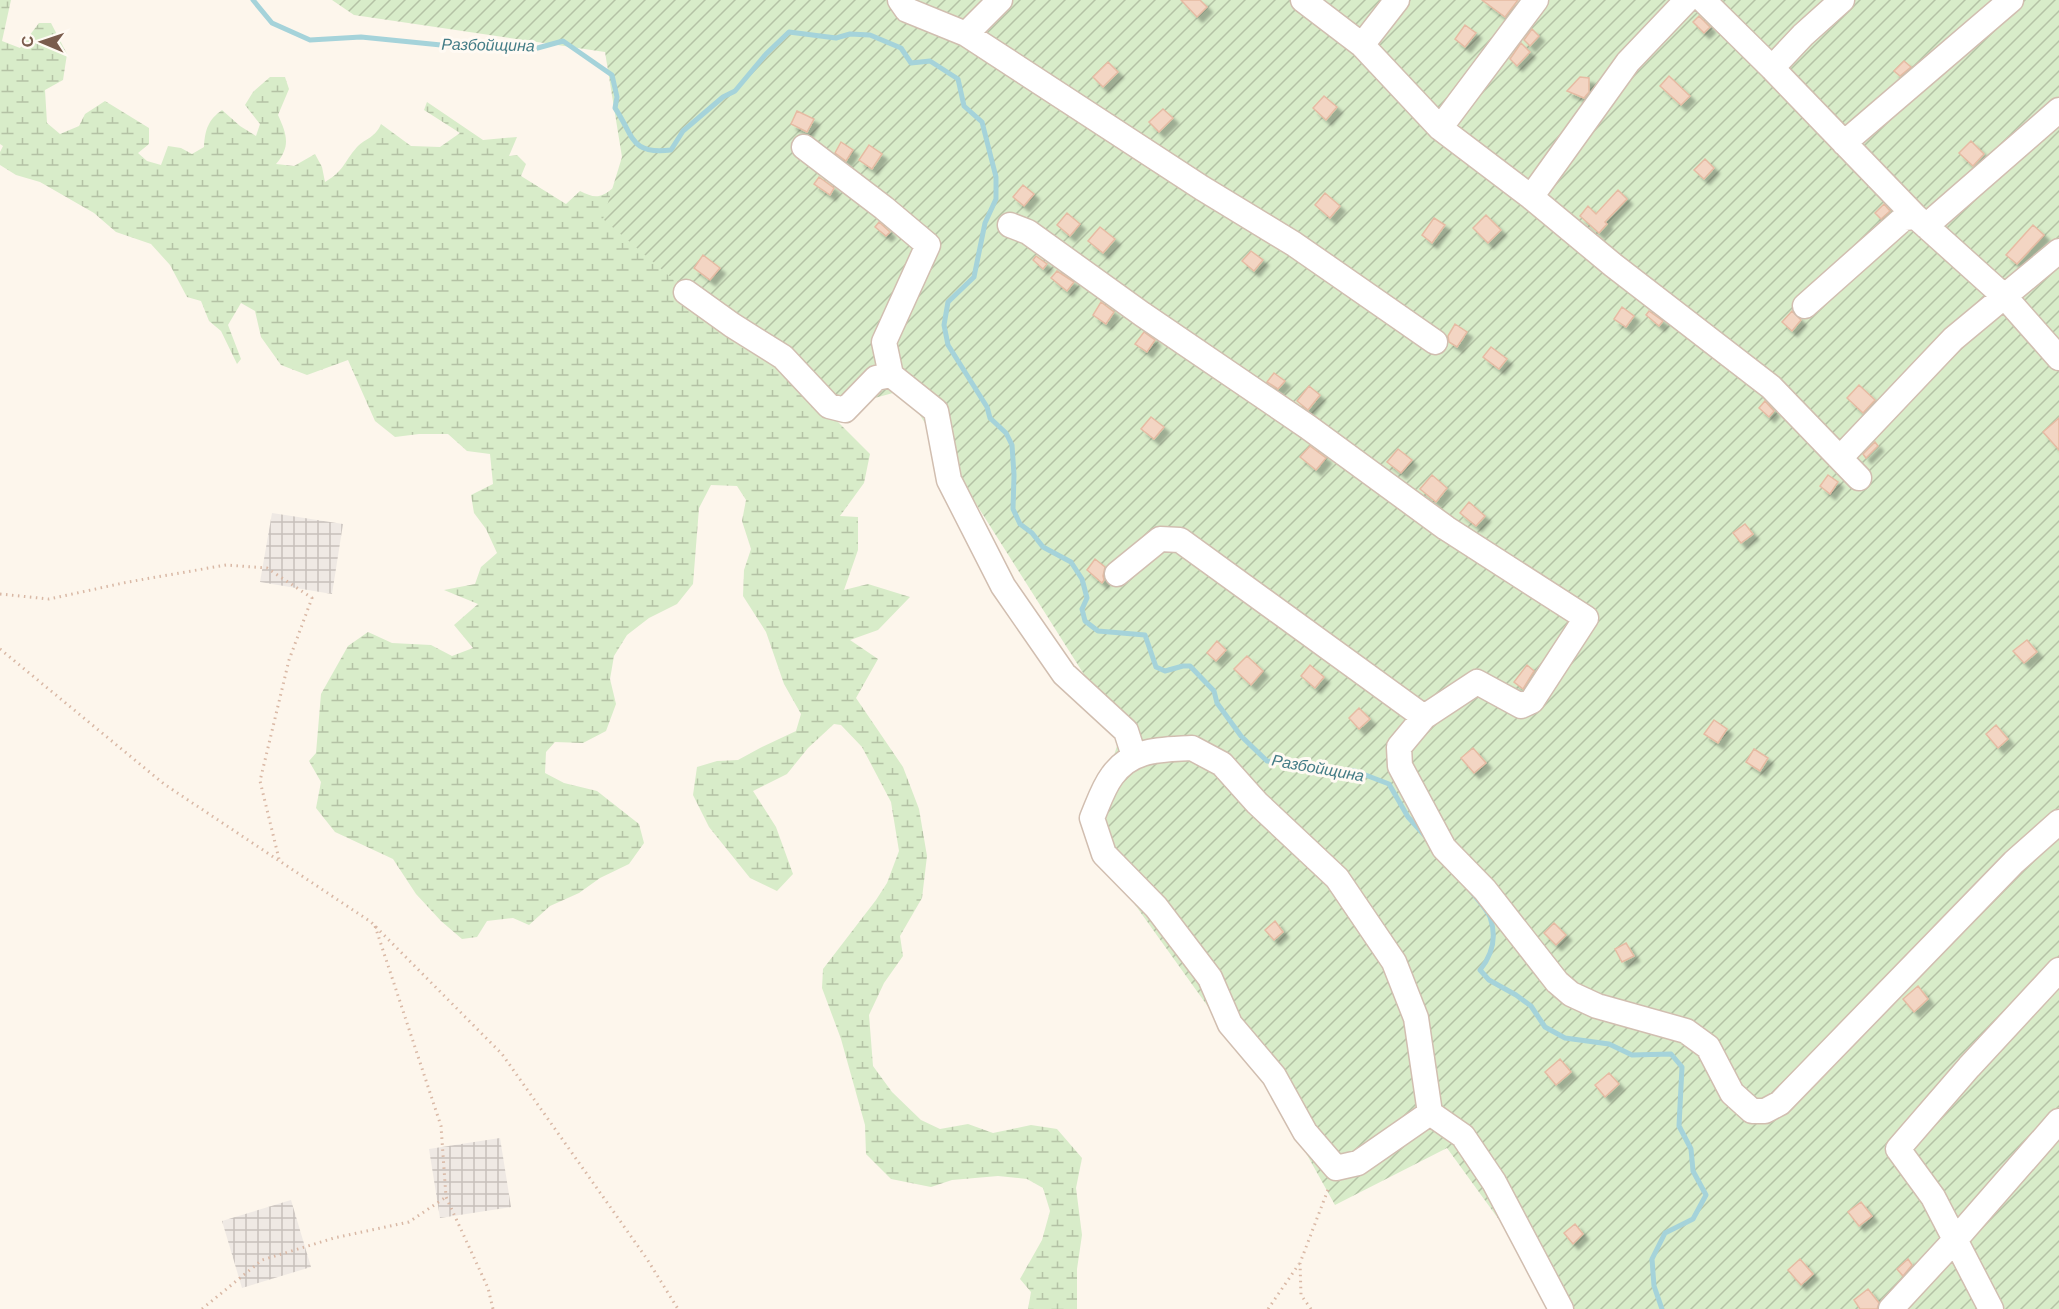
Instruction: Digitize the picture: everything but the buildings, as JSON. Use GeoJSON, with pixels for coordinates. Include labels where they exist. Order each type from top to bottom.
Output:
{"type":"FeatureCollection","features":[{"type":"Feature","properties":{"kind":"street"},"geometry":{"type":"LineString","coordinates":[[900,0],[907,10],[966,34],[1202,188],[1294,244],[1435,342]]}},
{"type":"Feature","properties":{"kind":"street"},"geometry":{"type":"LineString","coordinates":[[966,34],[1000,0]]}},
{"type":"Feature","properties":{"kind":"street"},"geometry":{"type":"LineString","coordinates":[[1303,0],[1362,45],[1440,128],[1771,387],[1859,478]]}},
{"type":"Feature","properties":{"kind":"street"},"geometry":{"type":"LineString","coordinates":[[1362,45],[1397,0]]}},
{"type":"Feature","properties":{"kind":"street"},"geometry":{"type":"LineString","coordinates":[[1440,128],[1536,0]]}},
{"type":"Feature","properties":{"kind":"street"},"geometry":{"type":"LineString","coordinates":[[1531,197],[1628,62],[1687,0]]}},
{"type":"Feature","properties":{"kind":"street"},"geometry":{"type":"LineString","coordinates":[[1703,0],[1921,221],[2005,297],[2059,358]]}},
{"type":"Feature","properties":{"kind":"street"},"geometry":{"type":"LineString","coordinates":[[1772,68],[1803,35],[1842,0]]}},
{"type":"Feature","properties":{"kind":"street"},"geometry":{"type":"LineString","coordinates":[[1844,143],[2011,0]]}},
{"type":"Feature","properties":{"kind":"street"},"geometry":{"type":"LineString","coordinates":[[1806,306],[1904,218],[1921,221],[2059,110]]}},
{"type":"Feature","properties":{"kind":"street"},"geometry":{"type":"LineString","coordinates":[[804,147],[885,208],[928,245],[884,342],[891,375],[936,411],[949,480],[1003,586],[1064,674],[1126,731],[1134,756]]}},
{"type":"Feature","properties":{"kind":"street"},"geometry":{"type":"LineString","coordinates":[[1010,225],[1028,232],[1142,314],[1308,427],[1446,528],[1586,618],[1532,701],[1521,706],[1477,682],[1424,717],[1399,747],[1400,766],[1444,848],[1485,890],[1557,982],[1571,994],[1597,1006],[1686,1031],[1708,1047],[1732,1093],[1752,1111],[1765,1111],[1780,1103],[2014,862],[2059,822]]}},
{"type":"Feature","properties":{"kind":"street"},"geometry":{"type":"LineString","coordinates":[[1840,458],[1953,339],[2059,251]]}},
{"type":"Feature","properties":{"kind":"street"},"geometry":{"type":"LineString","coordinates":[[686,292],[732,325],[783,357],[829,406],[844,410],[876,378],[891,375]]}},
{"type":"Feature","properties":{"kind":"street"},"geometry":{"type":"LineString","coordinates":[[1117,574],[1160,539],[1180,540],[1424,717]]}},
{"type":"Feature","properties":{"kind":"street"},"geometry":{"type":"LineString","coordinates":[[1430,1113],[1358,1163],[1335,1168],[1305,1132],[1274,1076],[1230,1024],[1210,978],[1156,907],[1104,854],[1092,818],[1112,776],[1134,756],[1159,750],[1192,748],[1222,764],[1257,803],[1337,878],[1398,971],[1416,1018],[1430,1113],[1463,1136],[1494,1182],[1561,1309]]}},
{"type":"Feature","properties":{"kind":"street"},"geometry":{"type":"LineString","coordinates":[[1991,1309],[1934,1197],[1898,1149],[2059,970]]}},
{"type":"Feature","properties":{"kind":"street"},"geometry":{"type":"LineString","coordinates":[[1891,1309],[2059,1122]]}},
{"type":"Feature","properties":{"kind":"path"},"geometry":{"type":"LineString","coordinates":[[0,594],[49,599],[226,565],[267,568],[312,598],[289,660],[260,781],[280,861]]}},
{"type":"Feature","properties":{"kind":"path"},"geometry":{"type":"LineString","coordinates":[[0,649],[164,784],[374,925],[502,1054],[647,1260],[678,1309]]}},
{"type":"Feature","properties":{"kind":"path"},"geometry":{"type":"LineString","coordinates":[[374,925],[441,1126],[446,1197],[488,1288],[493,1309]]}},
{"type":"Feature","properties":{"kind":"path"},"geometry":{"type":"LineString","coordinates":[[1269,1309],[1300,1263],[1335,1168]]}},
{"type":"Feature","properties":{"kind":"path"},"geometry":{"type":"LineString","coordinates":[[202,1309],[262,1260],[334,1238],[409,1222],[446,1197]]}},
{"type":"Feature","properties":{"kind":"path"},"geometry":{"type":"LineString","coordinates":[[1300,1263],[1301,1295],[1311,1309]]}},
{"type":"Feature","properties":{"kind":"shaded area"},"geometry":{"type":"Polygon","coordinates":[[[272,513],[343,524],[332,594],[260,582],[272,513]]]}},
{"type":"Feature","properties":{"kind":"shaded area"},"geometry":{"type":"Polygon","coordinates":[[[500,1138],[511,1207],[440,1218],[429,1149],[500,1138]]]}},
{"type":"Feature","properties":{"kind":"shaded area"},"geometry":{"type":"Polygon","coordinates":[[[291,1200],[311,1267],[242,1288],[222,1221],[291,1200]]]}},
{"type":"Feature","properties":{"kind":"green space"},"geometry":{"type":"Polygon","coordinates":[[[0,0],[11,0],[2,41],[20,48],[39,23],[51,23],[67,54],[63,80],[45,90],[47,123],[60,134],[79,126],[85,114],[105,101],[149,128],[149,144],[138,153],[147,161],[161,165],[168,146],[181,148],[192,154],[204,147],[208,126],[222,110],[256,136],[260,124],[245,105],[253,92],[270,77],[285,77],[289,89],[278,115],[284,129],[286,146],[276,164],[294,166],[315,154],[322,167],[325,182],[340,170],[357,147],[373,135],[381,124],[411,146],[440,147],[460,133],[424,110],[427,102],[483,140],[517,137],[509,156],[517,155],[526,164],[521,176],[566,204],[580,191],[597,196],[613,188],[604,219],[827,411],[870,454],[864,483],[840,516],[858,517],[858,550],[844,590],[868,584],[910,597],[878,630],[850,640],[878,659],[856,698],[903,767],[919,809],[927,856],[922,898],[900,936],[903,956],[884,983],[869,1015],[873,1066],[892,1092],[921,1120],[940,1129],[968,1124],[993,1133],[1031,1125],[1057,1129],[1082,1158],[1076,1188],[1082,1235],[1077,1269],[1077,1309],[1028,1309],[1031,1292],[1020,1279],[1042,1240],[1050,1211],[1043,1188],[1027,1179],[998,1176],[952,1180],[931,1187],[891,1179],[866,1154],[865,1125],[841,1039],[822,988],[823,969],[887,883],[899,851],[891,802],[862,747],[841,725],[834,724],[808,748],[787,774],[753,791],[776,827],[793,874],[777,891],[750,878],[709,827],[693,795],[697,767],[717,761],[738,760],[796,731],[801,714],[784,684],[766,632],[743,596],[744,570],[751,549],[742,521],[746,500],[737,486],[711,485],[699,508],[693,584],[677,604],[649,618],[627,635],[614,656],[610,679],[616,704],[606,731],[583,743],[555,742],[546,752],[545,773],[564,783],[597,791],[639,824],[644,843],[629,864],[600,878],[579,893],[550,906],[529,925],[513,918],[487,921],[477,937],[462,939],[441,921],[416,894],[393,859],[335,832],[316,808],[321,782],[309,761],[316,753],[321,694],[348,646],[368,632],[392,643],[431,645],[452,656],[473,648],[454,625],[478,604],[444,590],[475,584],[481,567],[497,553],[486,529],[474,513],[471,495],[493,484],[490,454],[467,451],[448,434],[395,437],[375,421],[348,360],[307,375],[281,365],[261,337],[255,311],[241,303],[228,325],[241,359],[237,364],[221,331],[209,321],[201,301],[187,297],[170,265],[151,244],[116,232],[94,213],[40,182],[16,175],[0,165],[0,152],[3,146],[0,144],[0,0]]]}},
{"type":"Feature","properties":{"kind":"green space"},"geometry":{"type":"Polygon","coordinates":[[[332,0],[2059,0],[2059,1309],[1558,1309],[1547,1286],[1447,1148],[1335,1205],[1282,1110],[1088,839],[1121,733],[904,390],[827,411],[603,219],[622,157],[605,52],[354,15],[332,0]]]}},
{"type":"Feature","properties":{"kind":"waterway","name":"Разбойщина"},"geometry":{"type":"LineString","coordinates":[[253,0],[272,23],[310,40],[361,37],[471,48],[518,44],[534,49],[563,41],[612,75],[617,97],[615,108],[630,135],[640,146],[658,151],[671,150],[683,131],[723,97],[735,91],[766,54],[789,32],[836,38],[850,34],[870,35],[901,48],[911,63],[930,61],[958,79],[964,106],[982,122],[996,177],[996,199],[985,223],[974,277],[948,302],[944,325],[948,345],[987,407],[990,418],[1006,433],[1012,445],[1013,509],[1020,524],[1032,533],[1043,547],[1071,562],[1082,579],[1087,598],[1082,609],[1085,621],[1098,631],[1145,635],[1156,667],[1165,671],[1190,666],[1214,691],[1217,703],[1241,736],[1267,761],[1355,771],[1389,784],[1408,817],[1426,837]]}},
{"type":"Feature","properties":{"kind":"waterway","name":"Разбойщина"},"geometry":{"type":"LineString","coordinates":[[1470,890],[1490,917],[1493,931],[1493,945],[1480,970],[1489,980],[1531,1006],[1545,1027],[1565,1038],[1609,1044],[1632,1055],[1671,1054],[1682,1067],[1679,1126],[1691,1149],[1693,1171],[1706,1195],[1693,1219],[1665,1233],[1652,1259],[1654,1286],[1662,1309]]}}]}
